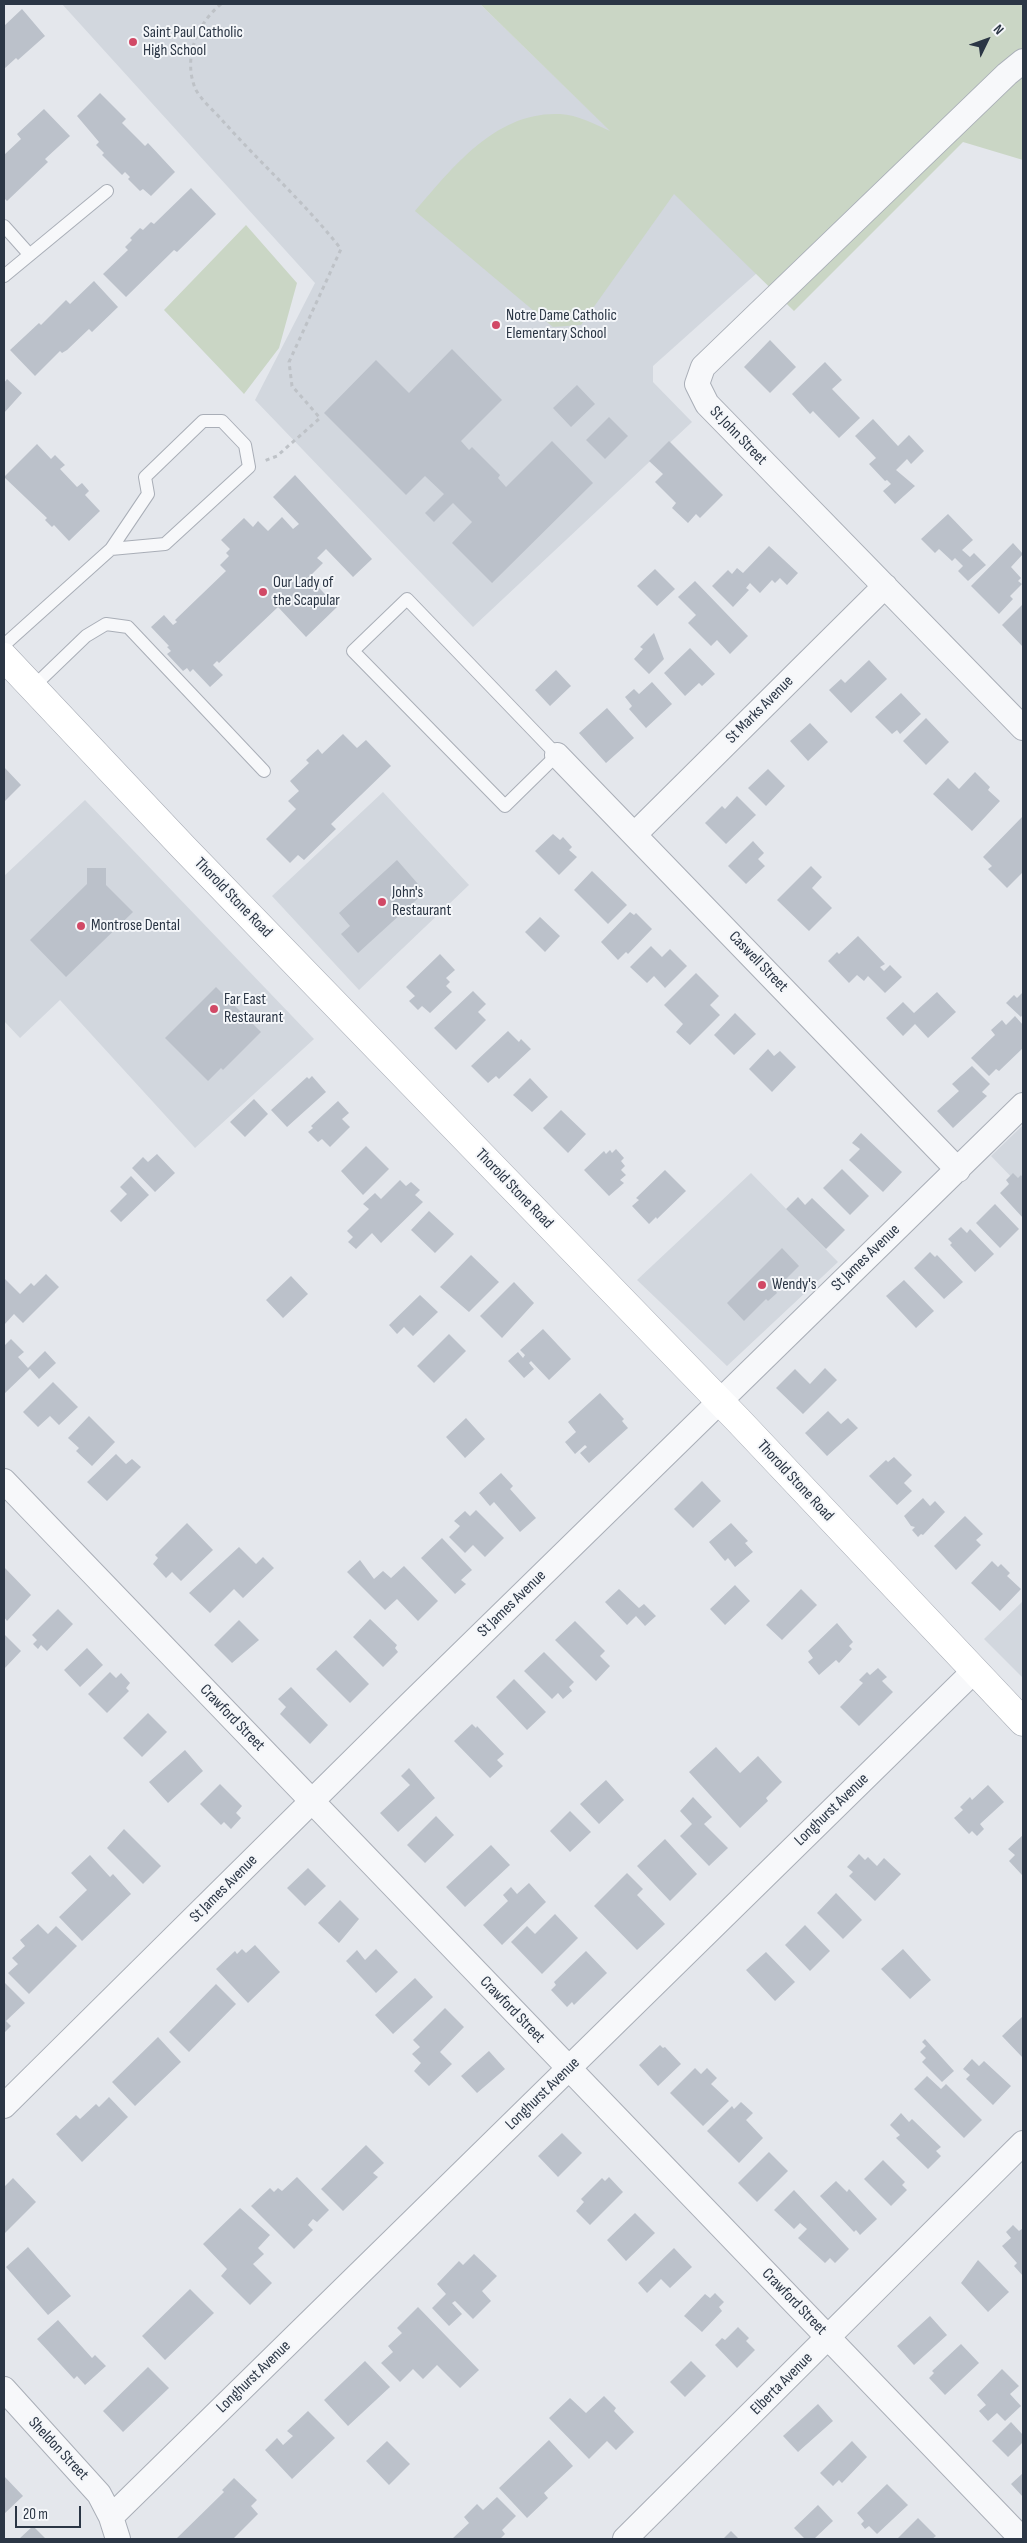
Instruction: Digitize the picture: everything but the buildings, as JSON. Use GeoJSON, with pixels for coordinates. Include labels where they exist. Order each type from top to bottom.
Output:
{"type":"FeatureCollection","features":[{"type":"Feature","properties":{"kind":"main road","name":"Thorold Stone Road"},"geometry":{"type":"LineString","coordinates":[[4,657],[184,848],[719,1401],[1023,1722]]}},
{"type":"Feature","properties":{"kind":"street","name":"St John Street"},"geometry":{"type":"LineString","coordinates":[[1023,61],[1006,74],[703,367],[697,384],[707,404],[1023,728]]}},
{"type":"Feature","properties":{"kind":"street","name":"St Marks Avenue"},"geometry":{"type":"LineString","coordinates":[[635,834],[885,586]]}},
{"type":"Feature","properties":{"kind":"street","name":"Caswell Street"},"geometry":{"type":"LineString","coordinates":[[557,755],[958,1170]]}},
{"type":"Feature","properties":{"kind":"street","name":"St James Avenue"},"geometry":{"type":"LineString","coordinates":[[4,2106],[719,1401],[1023,1105]]}},
{"type":"Feature","properties":{"kind":"street","name":"Crawford Street"},"geometry":{"type":"LineString","coordinates":[[4,1481],[1022,2539]]}},
{"type":"Feature","properties":{"kind":"street","name":"Longhurst Avenue"},"geometry":{"type":"LineString","coordinates":[[112,2516],[974,1671]]}},
{"type":"Feature","properties":{"kind":"street","name":"Elberta Avenue"},"geometry":{"type":"LineString","coordinates":[[624,2539],[829,2338],[1023,2143]]}},
{"type":"Feature","properties":{"kind":"street","name":"Sheldon Street"},"geometry":{"type":"LineString","coordinates":[[4,2389],[99,2494],[112,2516],[118,2539]]}},
{"type":"Feature","properties":{"kind":"lane"},"geometry":{"type":"LineString","coordinates":[[4,276],[107,191]]}},
{"type":"Feature","properties":{"kind":"lane"},"geometry":{"type":"LineString","coordinates":[[4,226],[29,254]]}},
{"type":"Feature","properties":{"kind":"lane"},"geometry":{"type":"LineString","coordinates":[[4,645],[110,549],[148,494],[145,477],[203,421],[222,421],[245,445],[249,467],[165,544],[110,549]]}},
{"type":"Feature","properties":{"kind":"lane"},"geometry":{"type":"LineString","coordinates":[[407,599],[557,755],[505,806],[354,651],[407,599]]}},
{"type":"Feature","properties":{"kind":"lane"},"geometry":{"type":"LineString","coordinates":[[33,688],[86,636],[106,624],[128,627],[264,771]]}},
{"type":"Feature","properties":{"kind":"path"},"geometry":{"type":"LineString","coordinates":[[221,4],[211,12],[199,29],[192,49],[191,69],[196,90],[238,138],[324,227],[341,249],[289,362],[292,386],[320,418],[277,456],[249,467]]}},
{"type":"Feature","properties":{"kind":"shaded area","name":"Notre Dame Catholic Elementary School"},"geometry":{"type":"Polygon","coordinates":[[[62,4],[480,4],[757,273],[653,366],[653,382],[692,422],[473,627],[255,400],[315,283],[62,4]]]}},
{"type":"Feature","properties":{"kind":"shaded area"},"geometry":{"type":"Polygon","coordinates":[[[383,792],[469,885],[359,990],[272,896],[383,792]]]}},
{"type":"Feature","properties":{"kind":"shaded area"},"geometry":{"type":"Polygon","coordinates":[[[85,800],[314,1039],[195,1148],[60,1000],[20,1038],[4,1021],[4,876],[85,800]]]}},
{"type":"Feature","properties":{"kind":"shaded area"},"geometry":{"type":"Polygon","coordinates":[[[1023,1125],[1023,1189],[991,1156],[1023,1125]]]}},
{"type":"Feature","properties":{"kind":"shaded area"},"geometry":{"type":"Polygon","coordinates":[[[751,1173],[838,1262],[727,1366],[637,1280],[751,1173]]]}},
{"type":"Feature","properties":{"kind":"shaded area"},"geometry":{"type":"Polygon","coordinates":[[[1023,1601],[1023,1678],[984,1639],[1023,1601]]]}},
{"type":"Feature","properties":{"kind":"green space"},"geometry":{"type":"Polygon","coordinates":[[[480,4],[1023,4],[1023,160],[963,142],[794,311],[674,194],[581,325],[553,327],[415,211],[461,160],[478,145],[496,132],[516,122],[537,116],[560,114],[580,118],[610,131],[480,4]]]}},
{"type":"Feature","properties":{"kind":"green space"},"geometry":{"type":"Polygon","coordinates":[[[246,225],[297,283],[279,348],[244,394],[164,310],[246,225]]]}},
{"type":"Feature","properties":{"kind":"place","name":"Saint Paul Catholic High School"},"geometry":{"type":"Point","coordinates":[133,42]}},
{"type":"Feature","properties":{"kind":"place","name":"Notre Dame Catholic Elementary School"},"geometry":{"type":"Point","coordinates":[496,325]}},
{"type":"Feature","properties":{"kind":"place","name":"Our Lady of the Scapular"},"geometry":{"type":"Point","coordinates":[263,592]}},
{"type":"Feature","properties":{"kind":"place","name":"John's Restaurant"},"geometry":{"type":"Point","coordinates":[382,902]}},
{"type":"Feature","properties":{"kind":"place","name":"Montrose Dental"},"geometry":{"type":"Point","coordinates":[81,926]}},
{"type":"Feature","properties":{"kind":"place","name":"Far East Restaurant"},"geometry":{"type":"Point","coordinates":[214,1009]}},
{"type":"Feature","properties":{"kind":"place","name":"Wendy's"},"geometry":{"type":"Point","coordinates":[762,1285]}}]}
